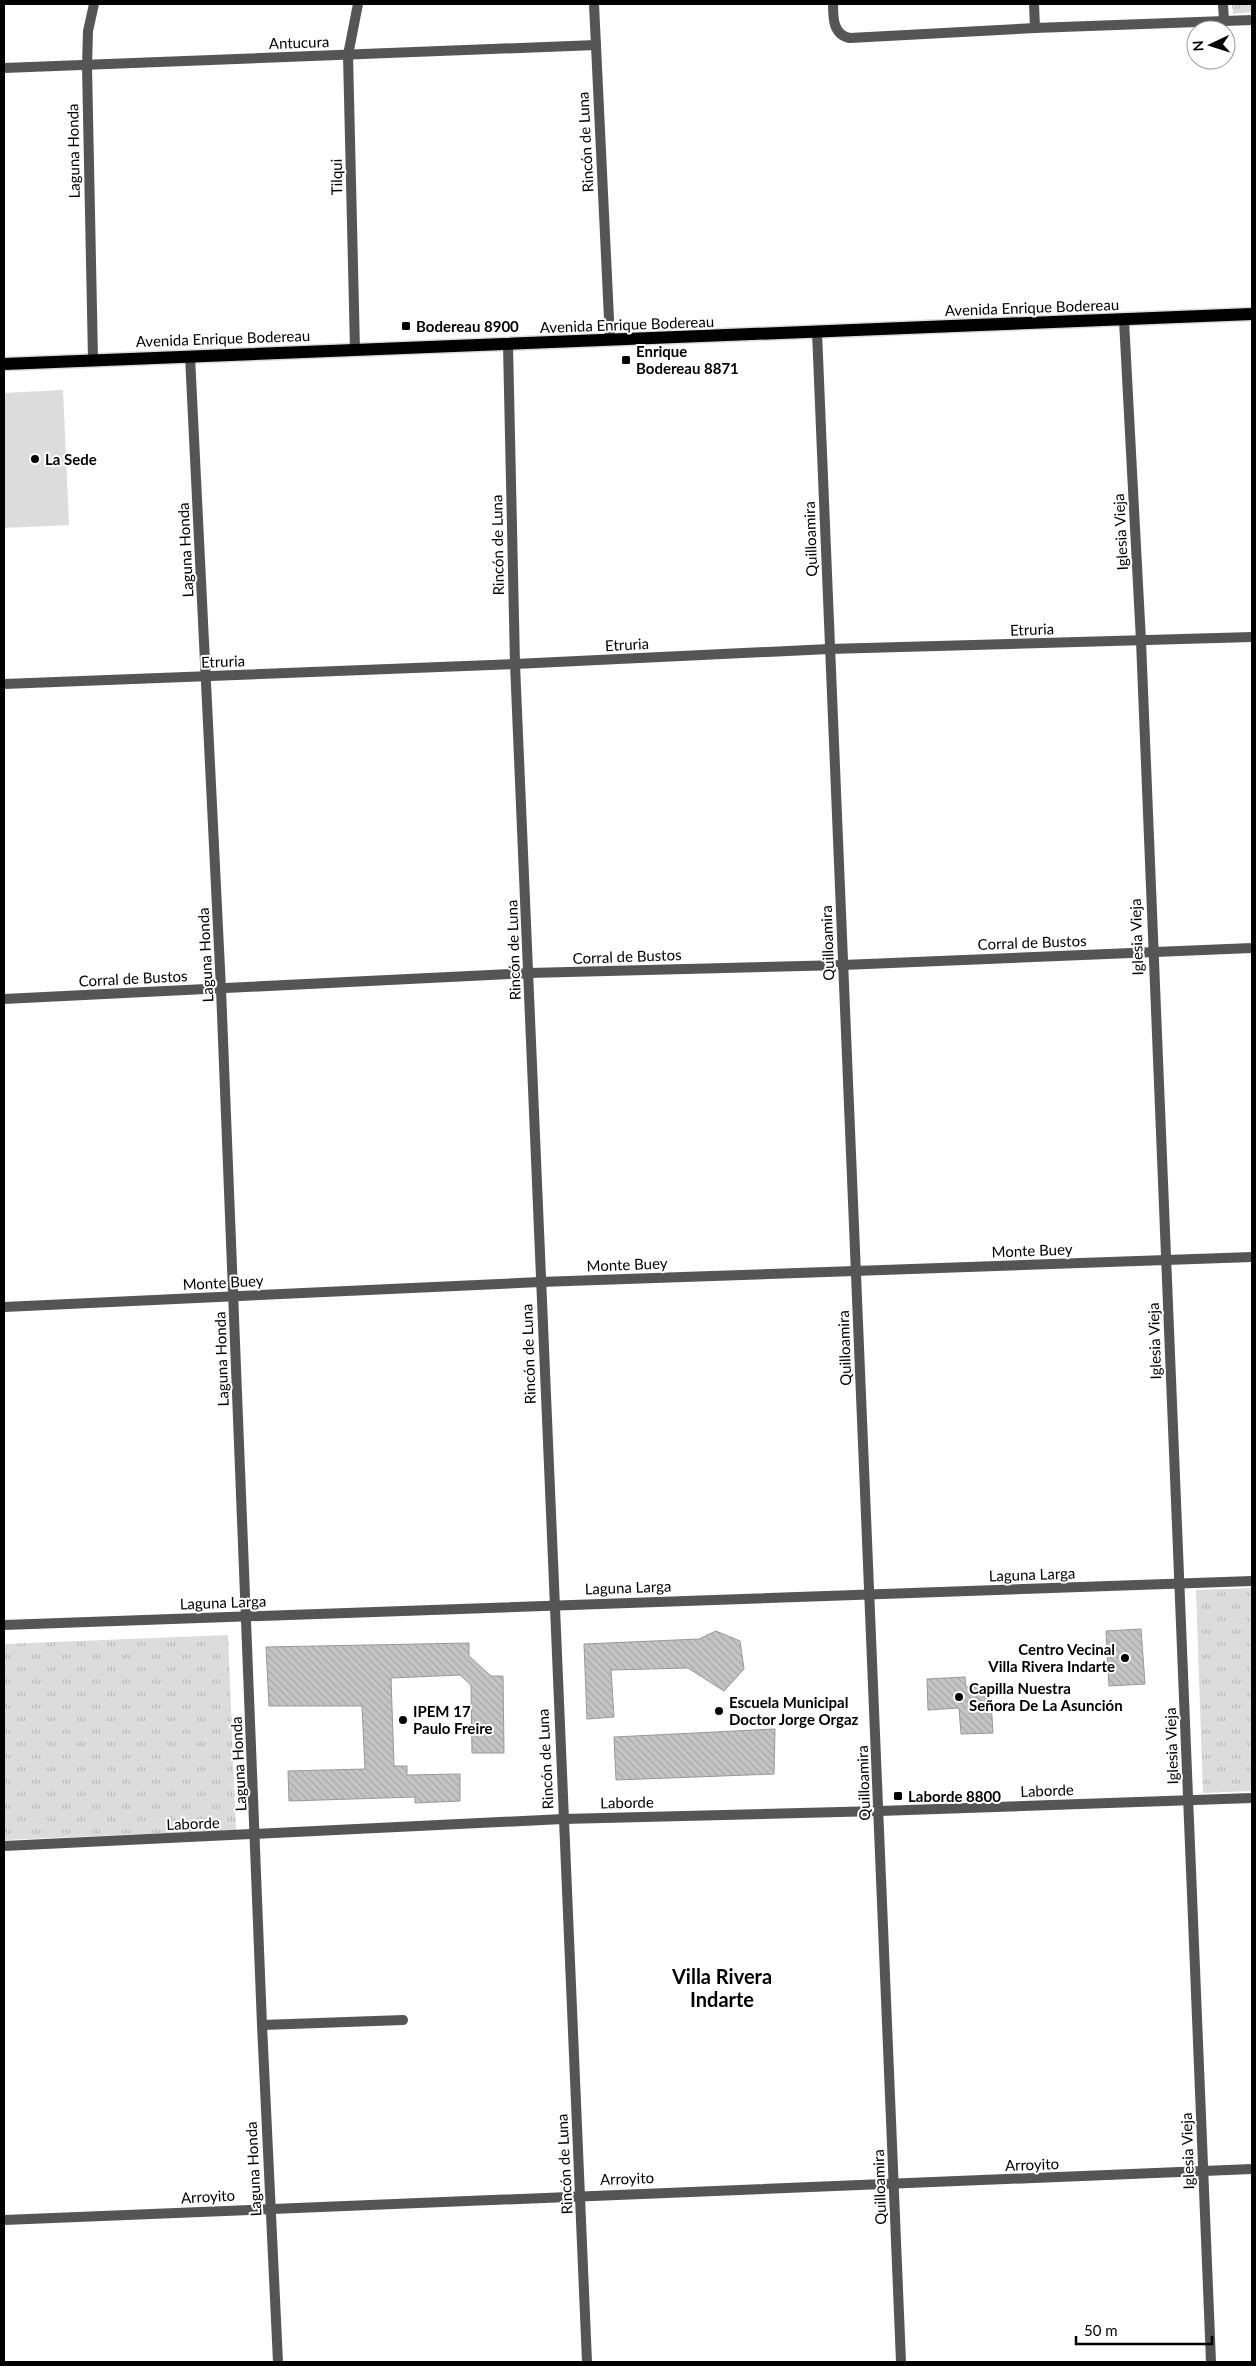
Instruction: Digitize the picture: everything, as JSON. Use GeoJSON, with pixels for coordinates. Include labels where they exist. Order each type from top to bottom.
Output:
{"type":"FeatureCollection","features":[{"type":"Feature","properties":{"kind":"main road","name":"Avenida Enrique Bodereau"},"geometry":{"type":"LineString","coordinates":[[4,364],[1252,314]]}},
{"type":"Feature","properties":{"kind":"street","name":"Laguna Honda"},"geometry":{"type":"LineString","coordinates":[[93,359],[86,66],[88,31],[94,4]]}},
{"type":"Feature","properties":{"kind":"street","name":"Tilqui"},"geometry":{"type":"LineString","coordinates":[[355,350],[348,55],[358,4]]}},
{"type":"Feature","properties":{"kind":"street","name":"Rincón de Luna"},"geometry":{"type":"LineString","coordinates":[[594,4],[610,340]]}},
{"type":"Feature","properties":{"kind":"street"},"geometry":{"type":"LineString","coordinates":[[833,4],[836,27],[843,37],[850,38],[1186,22]]}},
{"type":"Feature","properties":{"kind":"street"},"geometry":{"type":"LineString","coordinates":[[1034,4],[1034,28]]}},
{"type":"Feature","properties":{"kind":"street"},"geometry":{"type":"LineString","coordinates":[[1223,4],[1224,20]]}},
{"type":"Feature","properties":{"kind":"street"},"geometry":{"type":"LineString","coordinates":[[1236,21],[1252,20]]}},
{"type":"Feature","properties":{"kind":"street","name":"Antucura"},"geometry":{"type":"LineString","coordinates":[[4,68],[596,45]]}},
{"type":"Feature","properties":{"kind":"street","name":"Iglesia Vieja"},"geometry":{"type":"LineString","coordinates":[[1124,320],[1140,641],[1211,2362]]}},
{"type":"Feature","properties":{"kind":"street","name":"Quilloamira"},"geometry":{"type":"LineString","coordinates":[[817,332],[901,2362]]}},
{"type":"Feature","properties":{"kind":"street","name":"Rincón de Luna"},"geometry":{"type":"LineString","coordinates":[[508,345],[515,664],[529,973],[553,1604],[587,2362]]}},
{"type":"Feature","properties":{"kind":"street","name":"Laguna Honda"},"geometry":{"type":"LineString","coordinates":[[190,356],[221,989],[256,1835],[262,2025],[278,2362]]}},
{"type":"Feature","properties":{"kind":"street","name":"Etruria"},"geometry":{"type":"LineString","coordinates":[[4,684],[515,664],[829,649],[1252,637]]}},
{"type":"Feature","properties":{"kind":"street","name":"Corral de Bustos"},"geometry":{"type":"LineString","coordinates":[[4,999],[529,973],[843,965],[1252,948]]}},
{"type":"Feature","properties":{"kind":"street","name":"Monte Buey"},"geometry":{"type":"LineString","coordinates":[[4,1306],[540,1282],[1252,1257]]}},
{"type":"Feature","properties":{"kind":"street","name":"Laguna Larga"},"geometry":{"type":"LineString","coordinates":[[4,1625],[553,1604],[870,1596],[1252,1581]]}},
{"type":"Feature","properties":{"kind":"street","name":"Laborde"},"geometry":{"type":"LineString","coordinates":[[4,1846],[563,1819],[879,1811],[1252,1798]]}},
{"type":"Feature","properties":{"kind":"street"},"geometry":{"type":"LineString","coordinates":[[262,2025],[403,2020]]}},
{"type":"Feature","properties":{"kind":"street","name":"Arroyito"},"geometry":{"type":"LineString","coordinates":[[4,2220],[580,2194],[894,2184],[1252,2169]]}},
{"type":"Feature","properties":{"kind":"green space"},"geometry":{"type":"Polygon","coordinates":[[[1232,4],[1252,4],[1252,12],[1233,14],[1232,4]]]}},
{"type":"Feature","properties":{"kind":"green space","name":"La Sede"},"geometry":{"type":"Polygon","coordinates":[[[63,390],[69,525],[4,528],[4,393],[63,390]]]}},
{"type":"Feature","properties":{"kind":"green space"},"geometry":{"type":"Polygon","coordinates":[[[1252,1588],[1252,1791],[1203,1793],[1196,1590],[1252,1588]]]}},
{"type":"Feature","properties":{"kind":"green space"},"geometry":{"type":"Polygon","coordinates":[[[228,1635],[236,1830],[4,1840],[4,1644],[228,1635]]]}},
{"type":"Feature","properties":{"kind":"building","name":"Centro Vecinal Villa Rivera Indarte"},"geometry":{"type":"Polygon","coordinates":[[[1141,1629],[1145,1684],[1109,1686],[1106,1631],[1141,1629]]]}},
{"type":"Feature","properties":{"kind":"building"},"geometry":{"type":"Polygon","coordinates":[[[716,1631],[740,1641],[744,1669],[724,1691],[688,1668],[611,1670],[614,1717],[587,1719],[584,1644],[699,1639],[716,1631]]]}},
{"type":"Feature","properties":{"kind":"building"},"geometry":{"type":"Polygon","coordinates":[[[469,1643],[469,1656],[491,1676],[503,1676],[504,1753],[472,1753],[471,1685],[460,1675],[391,1678],[394,1766],[407,1766],[407,1775],[460,1774],[460,1801],[415,1803],[415,1797],[289,1801],[288,1771],[365,1769],[362,1706],[269,1706],[266,1647],[469,1643]]]}},
{"type":"Feature","properties":{"kind":"building","name":"Capilla Nuestra Señora De La Asunción"},"geometry":{"type":"Polygon","coordinates":[[[965,1677],[966,1687],[990,1685],[993,1733],[961,1734],[959,1708],[928,1710],[927,1679],[965,1677]]]}},
{"type":"Feature","properties":{"kind":"building"},"geometry":{"type":"Polygon","coordinates":[[[775,1729],[774,1774],[616,1780],[614,1737],[775,1729]]]}},
{"type":"Feature","properties":{"kind":"place","name":"Bodereau 8900"},"geometry":{"type":"Point","coordinates":[406,326]}},
{"type":"Feature","properties":{"kind":"place","name":"Enrique Bodereau 8871"},"geometry":{"type":"Point","coordinates":[626,360]}},
{"type":"Feature","properties":{"kind":"place","name":"La Sede"},"geometry":{"type":"Point","coordinates":[35,459]}},
{"type":"Feature","properties":{"kind":"place","name":"Centro Vecinal Villa Rivera Indarte"},"geometry":{"type":"Point","coordinates":[1125,1658]}},
{"type":"Feature","properties":{"kind":"place","name":"Capilla Nuestra Señora De La Asunción"},"geometry":{"type":"Point","coordinates":[959,1697]}},
{"type":"Feature","properties":{"kind":"place","name":"Escuela Municipal Doctor Jorge Orgaz"},"geometry":{"type":"Point","coordinates":[719,1711]}},
{"type":"Feature","properties":{"kind":"place","name":"IPEM 17 Paulo Freire"},"geometry":{"type":"Point","coordinates":[403,1720]}},
{"type":"Feature","properties":{"kind":"place","name":"Laborde 8800"},"geometry":{"type":"Point","coordinates":[898,1796]}},
{"type":"Feature","properties":{"kind":"district","name":"Villa Rivera Indarte"},"geometry":{"type":"Point","coordinates":[722,1988]}}]}
